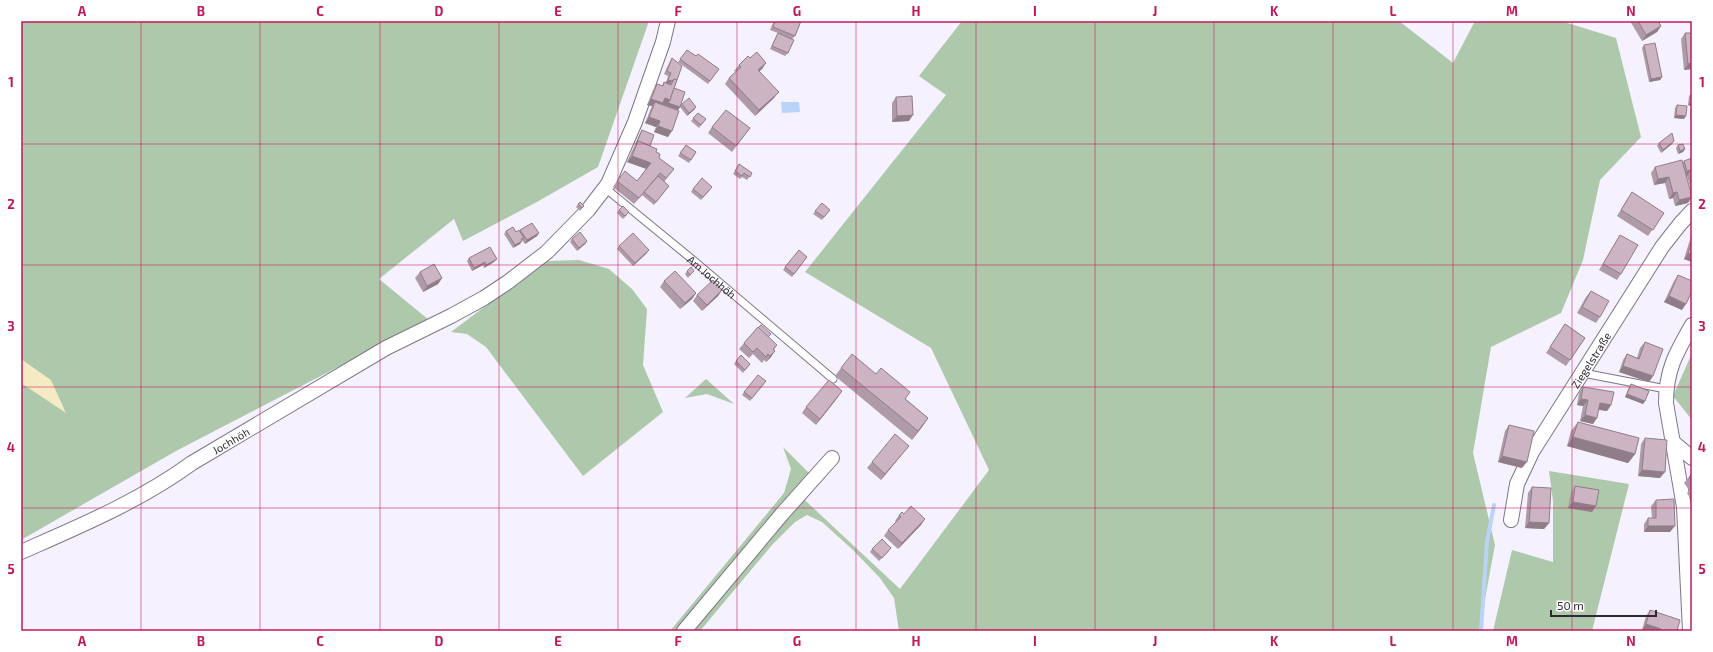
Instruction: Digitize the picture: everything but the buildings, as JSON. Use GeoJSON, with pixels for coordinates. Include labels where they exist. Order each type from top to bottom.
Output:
{"type":"FeatureCollection","features":[{"type":"Feature","properties":{"kind":"street"},"geometry":{"type":"LineString","coordinates":[[605,188],[635,122],[668,21]]}},
{"type":"Feature","properties":{"kind":"street","name":"Jochhöh"},"geometry":{"type":"LineString","coordinates":[[21,552],[111,513],[140,494],[167,482],[192,463],[386,348],[486,296],[542,257],[588,210],[605,188]]}},
{"type":"Feature","properties":{"kind":"street","name":"Ziegelstraße"},"geometry":{"type":"LineString","coordinates":[[1511,520],[1517,484],[1532,452],[1662,247],[1692,211]]}},
{"type":"Feature","properties":{"kind":"street"},"geometry":{"type":"LineString","coordinates":[[1690,631],[1684,507],[1666,403],[1666,389],[1667,378],[1676,354],[1692,325]]}},
{"type":"Feature","properties":{"kind":"street"},"geometry":{"type":"LineString","coordinates":[[1673,442],[1692,458]]}},
{"type":"Feature","properties":{"kind":"street"},"geometry":{"type":"LineString","coordinates":[[684,631],[782,514],[832,458]]}},
{"type":"Feature","properties":{"kind":"lane","name":"Am Jochhöh"},"geometry":{"type":"LineString","coordinates":[[605,188],[833,379]]}},
{"type":"Feature","properties":{"kind":"lane"},"geometry":{"type":"LineString","coordinates":[[1583,373],[1666,389]]}},
{"type":"Feature","properties":{"kind":"green space"},"geometry":{"type":"Polygon","coordinates":[[[21,21],[649,21],[598,167],[535,203],[463,241],[454,219],[379,279],[429,320],[176,451],[21,540],[21,21]]]}},
{"type":"Feature","properties":{"kind":"green space"},"geometry":{"type":"Polygon","coordinates":[[[962,21],[1399,21],[1453,63],[1475,21],[1561,21],[1616,38],[1641,137],[1600,180],[1583,260],[1561,313],[1491,347],[1473,453],[1495,545],[1479,631],[899,631],[894,598],[880,578],[853,550],[822,522],[807,515],[795,522],[772,545],[700,631],[670,631],[784,493],[791,469],[783,447],[809,473],[794,490],[900,589],[989,470],[931,348],[805,272],[946,95],[919,76],[962,21]]]}},
{"type":"Feature","properties":{"kind":"green space"},"geometry":{"type":"Polygon","coordinates":[[[579,260],[609,269],[632,289],[647,309],[643,365],[663,412],[583,476],[486,347],[467,334],[451,332],[545,261],[579,260]]]}},
{"type":"Feature","properties":{"kind":"green space"},"geometry":{"type":"Polygon","coordinates":[[[1692,353],[1692,420],[1673,396],[1692,353]]]}},
{"type":"Feature","properties":{"kind":"green space"},"geometry":{"type":"Polygon","coordinates":[[[706,379],[734,404],[707,394],[685,398],[706,379]]]}},
{"type":"Feature","properties":{"kind":"green space"},"geometry":{"type":"Polygon","coordinates":[[[1549,471],[1629,484],[1592,631],[1493,631],[1512,550],[1553,562],[1553,501],[1549,471]]]}},
{"type":"Feature","properties":{"kind":"sand"},"geometry":{"type":"Polygon","coordinates":[[[21,359],[51,380],[66,413],[21,383],[21,359]]]}},
{"type":"Feature","properties":{"kind":"water"},"geometry":{"type":"Polygon","coordinates":[[[781,102],[799,102],[800,112],[782,113],[781,102]]]}},
{"type":"Feature","properties":{"kind":"waterway"},"geometry":{"type":"LineString","coordinates":[[1481,631],[1487,542],[1494,505]]}}]}
